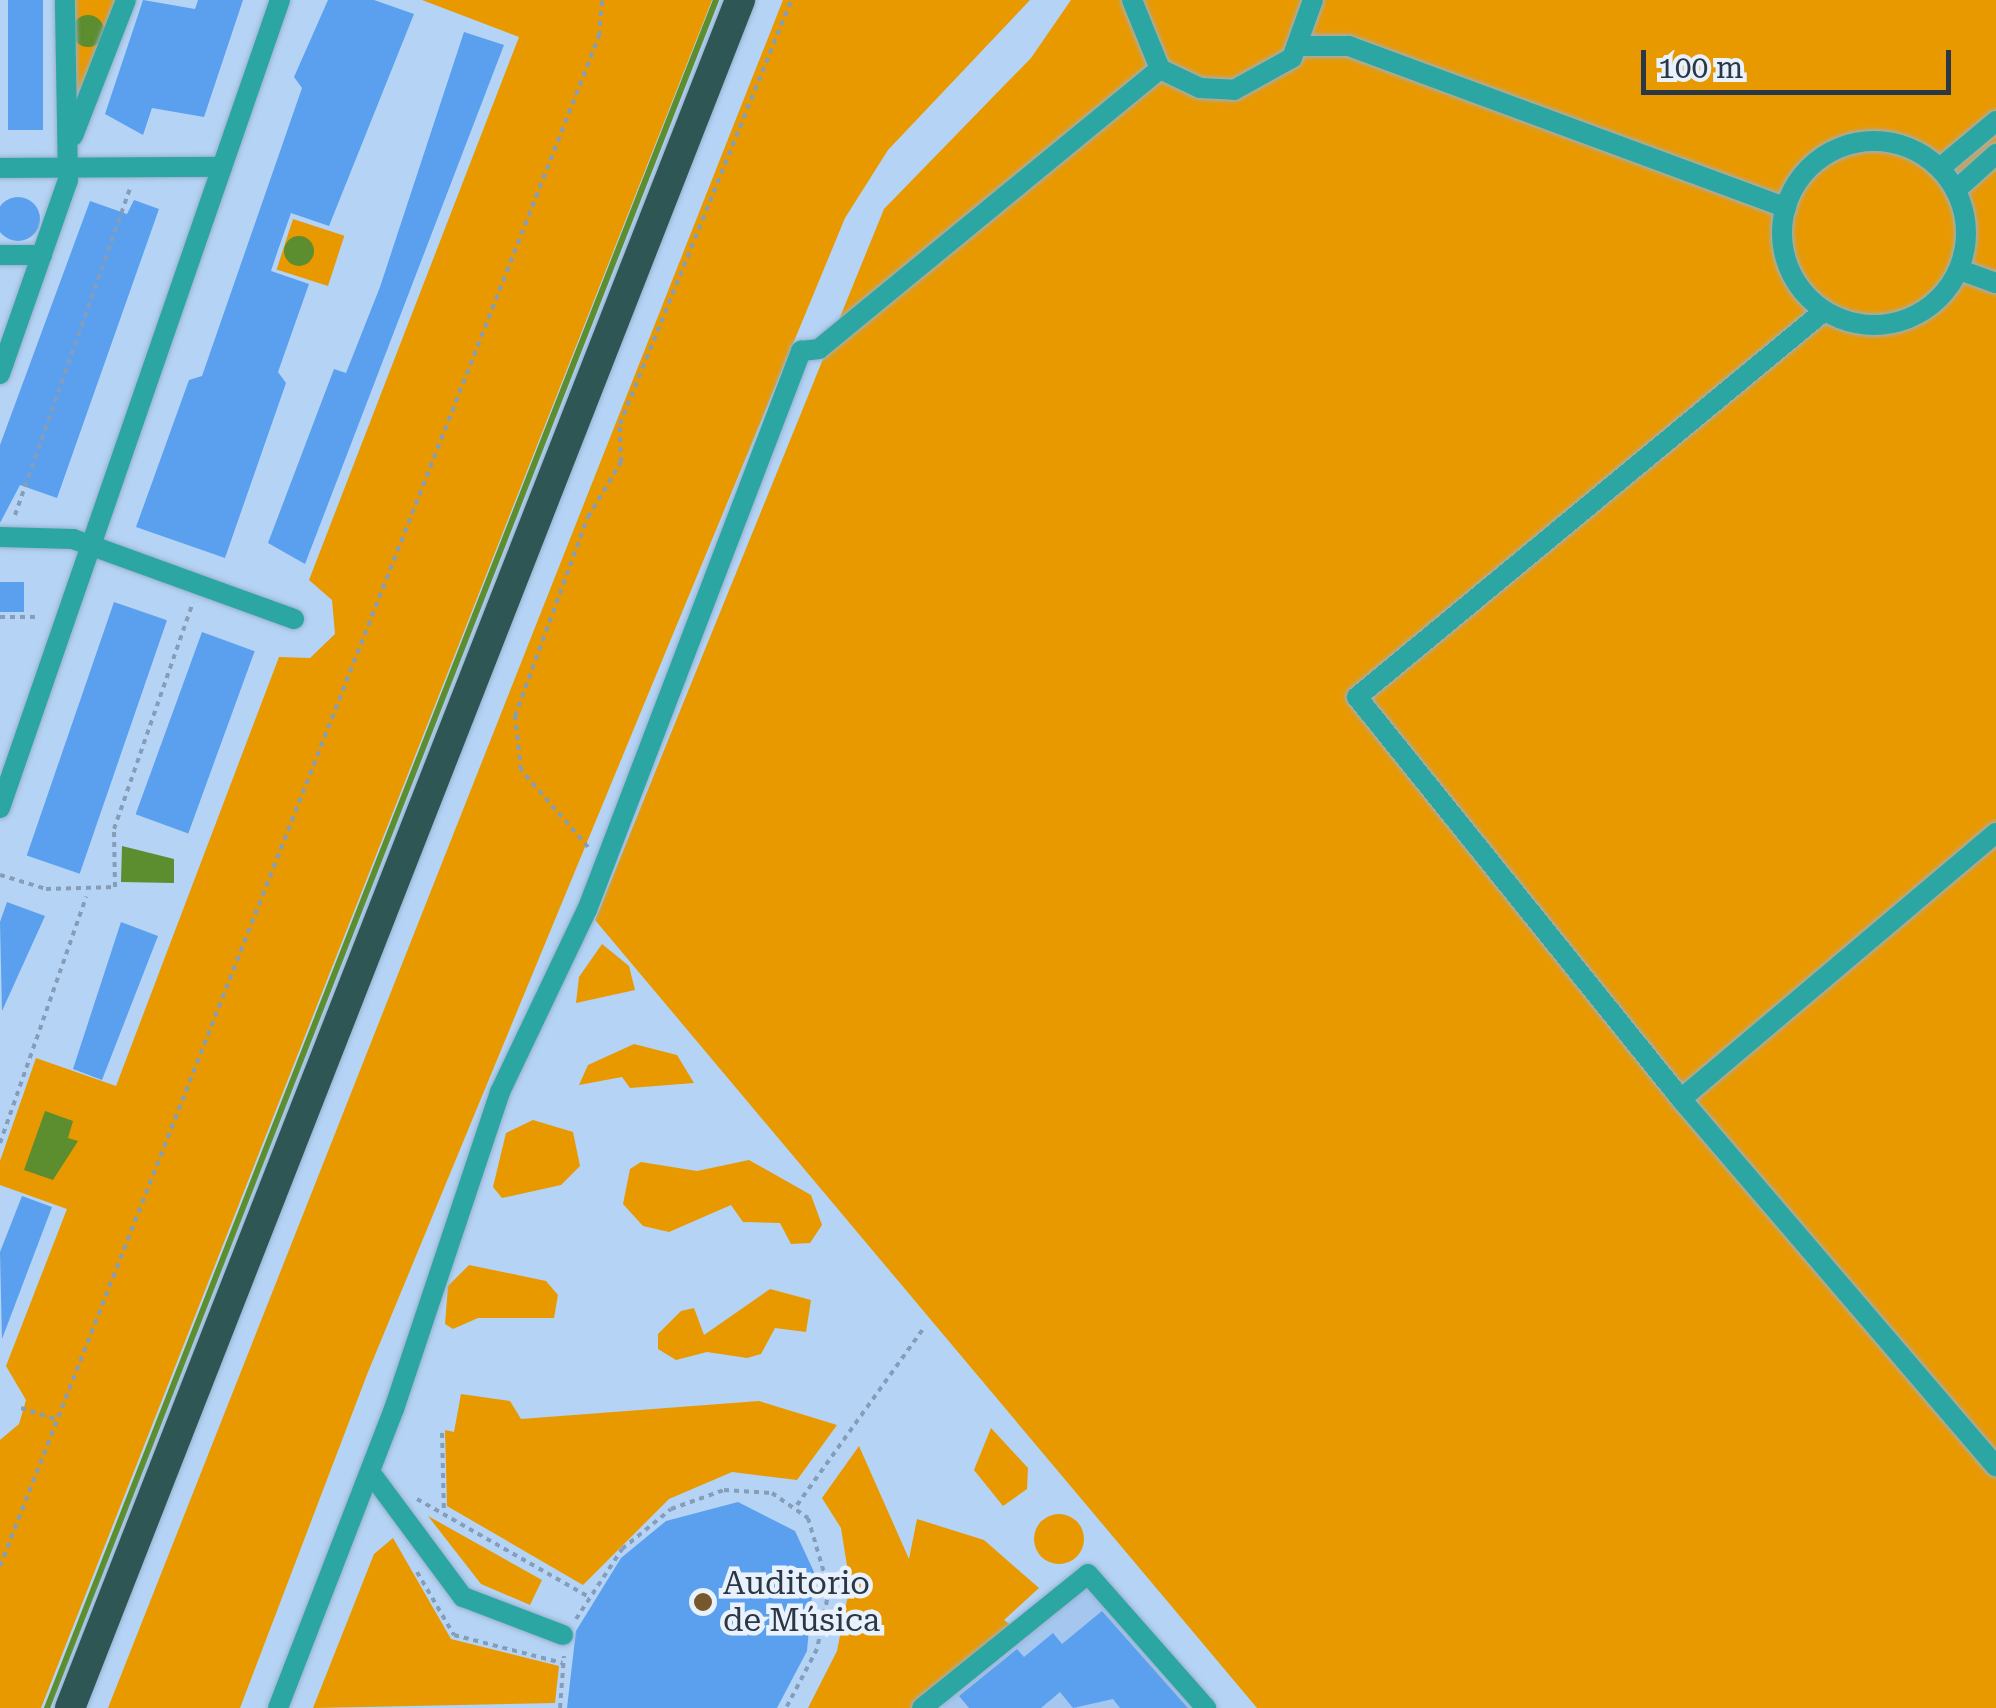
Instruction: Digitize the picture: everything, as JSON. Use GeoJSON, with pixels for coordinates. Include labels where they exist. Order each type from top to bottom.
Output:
{"type":"FeatureCollection","features":[{"type":"Feature","properties":{"kind":"highway"},"geometry":{"type":"LineString","coordinates":[[70,1708],[740,0]]}},
{"type":"Feature","properties":{"kind":"street"},"geometry":{"type":"LineString","coordinates":[[0,374],[70,168],[73,136],[65,0]]}},
{"type":"Feature","properties":{"kind":"street"},"geometry":{"type":"LineString","coordinates":[[73,136],[126,0]]}},
{"type":"Feature","properties":{"kind":"street"},"geometry":{"type":"LineString","coordinates":[[0,808],[280,0]]}},
{"type":"Feature","properties":{"kind":"street"},"geometry":{"type":"LineString","coordinates":[[1132,0],[1160,68],[1200,88],[1234,90],[1266,80],[1300,46],[1312,6]]}},
{"type":"Feature","properties":{"kind":"street"},"geometry":{"type":"LineString","coordinates":[[1312,6],[1349,46]]}},
{"type":"Feature","properties":{"kind":"street"},"geometry":{"type":"LineString","coordinates":[[1300,46],[1349,46],[1786,208]]}},
{"type":"Feature","properties":{"kind":"street"},"geometry":{"type":"LineString","coordinates":[[278,1708],[370,1472],[500,1092],[587,910],[801,351],[819,348],[1160,68]]}},
{"type":"Feature","properties":{"kind":"street"},"geometry":{"type":"LineString","coordinates":[[1940,168],[1996,122]]}},
{"type":"Feature","properties":{"kind":"street"},"geometry":{"type":"LineString","coordinates":[[1844,146],[1912,148],[1940,168],[1956,190],[1967,243],[1960,270],[1942,297],[1901,321],[1853,324],[1824,311],[1784,256],[1786,208],[1814,163],[1844,146]]}},
{"type":"Feature","properties":{"kind":"street"},"geometry":{"type":"LineString","coordinates":[[1956,190],[1996,154]]}},
{"type":"Feature","properties":{"kind":"street"},"geometry":{"type":"LineString","coordinates":[[0,168],[222,167]]}},
{"type":"Feature","properties":{"kind":"street"},"geometry":{"type":"LineString","coordinates":[[0,255],[42,255]]}},
{"type":"Feature","properties":{"kind":"street"},"geometry":{"type":"LineString","coordinates":[[1960,270],[1996,283]]}},
{"type":"Feature","properties":{"kind":"street"},"geometry":{"type":"LineString","coordinates":[[1824,311],[1357,697],[1681,1098],[1996,1467]]}},
{"type":"Feature","properties":{"kind":"street"},"geometry":{"type":"LineString","coordinates":[[0,537],[90,544],[294,619]]}},
{"type":"Feature","properties":{"kind":"street"},"geometry":{"type":"LineString","coordinates":[[1681,1098],[1996,833]]}},
{"type":"Feature","properties":{"kind":"street"},"geometry":{"type":"LineString","coordinates":[[370,1472],[463,1597],[567,1638]]}},
{"type":"Feature","properties":{"kind":"street"},"geometry":{"type":"LineString","coordinates":[[922,1708],[1088,1574],[1206,1708]]}},
{"type":"Feature","properties":{"kind":"path"},"geometry":{"type":"LineString","coordinates":[[0,1566],[599,36],[602,0]]}},
{"type":"Feature","properties":{"kind":"path"},"geometry":{"type":"LineString","coordinates":[[604,864],[521,770],[515,716],[588,517],[621,462],[620,424],[791,0]]}},
{"type":"Feature","properties":{"kind":"path"},"geometry":{"type":"LineString","coordinates":[[15,515],[134,179]]}},
{"type":"Feature","properties":{"kind":"path"},"geometry":{"type":"LineString","coordinates":[[0,876],[46,889],[115,887],[114,828],[193,602]]}},
{"type":"Feature","properties":{"kind":"path"},"geometry":{"type":"LineString","coordinates":[[0,618],[40,617]]}},
{"type":"Feature","properties":{"kind":"path"},"geometry":{"type":"LineString","coordinates":[[0,1144],[86,898]]}},
{"type":"Feature","properties":{"kind":"path"},"geometry":{"type":"LineString","coordinates":[[796,1506],[925,1326]]}},
{"type":"Feature","properties":{"kind":"path"},"geometry":{"type":"LineString","coordinates":[[21,1408],[58,1420]]}},
{"type":"Feature","properties":{"kind":"path"},"geometry":{"type":"LineString","coordinates":[[442,1432],[444,1514]]}},
{"type":"Feature","properties":{"kind":"path"},"geometry":{"type":"LineString","coordinates":[[560,1708],[567,1638],[587,1596],[645,1527],[697,1497],[749,1488],[796,1506],[820,1539],[829,1590],[818,1649],[786,1708]]}},
{"type":"Feature","properties":{"kind":"path"},"geometry":{"type":"LineString","coordinates":[[411,1496],[587,1596]]}},
{"type":"Feature","properties":{"kind":"shaded area"},"geometry":{"type":"Polygon","coordinates":[[[73,0],[118,0],[85,98],[74,96],[73,0]]]}},
{"type":"Feature","properties":{"kind":"shaded area"},"geometry":{"type":"Polygon","coordinates":[[[422,0],[712,0],[41,1708],[0,1708],[0,1440],[19,1424],[26,1400],[6,1366],[67,1209],[0,1185],[0,1161],[36,1058],[116,1086],[279,657],[310,658],[335,634],[332,600],[309,580],[519,37],[422,0]]]}},
{"type":"Feature","properties":{"kind":"shaded area"},"geometry":{"type":"Polygon","coordinates":[[[783,0],[1030,0],[888,150],[845,218],[368,1372],[240,1708],[108,1708],[783,0]]]}},
{"type":"Feature","properties":{"kind":"shaded area"},"geometry":{"type":"Polygon","coordinates":[[[1071,0],[1996,0],[1996,1708],[1257,1708],[595,920],[884,209],[1031,58],[1071,0]]]}},
{"type":"Feature","properties":{"kind":"shaded area"},"geometry":{"type":"Polygon","coordinates":[[[88,15],[99,20],[104,31],[99,42],[88,47],[77,42],[72,31],[77,20],[88,15]]]}},
{"type":"Feature","properties":{"kind":"shaded area"},"geometry":{"type":"Polygon","coordinates":[[[293,219],[344,236],[328,286],[277,269],[293,219]]]}},
{"type":"Feature","properties":{"kind":"shaded area"},"geometry":{"type":"Polygon","coordinates":[[[299,236],[310,240],[314,251],[310,262],[299,266],[288,262],[284,251],[288,240],[299,236]]]}},
{"type":"Feature","properties":{"kind":"shaded area"},"geometry":{"type":"Polygon","coordinates":[[[122,846],[174,859],[174,883],[121,882],[122,846]]]}},
{"type":"Feature","properties":{"kind":"shaded area"},"geometry":{"type":"Polygon","coordinates":[[[602,944],[629,966],[635,990],[576,1003],[579,977],[602,944]]]}},
{"type":"Feature","properties":{"kind":"shaded area"},"geometry":{"type":"Polygon","coordinates":[[[634,1044],[677,1055],[694,1083],[630,1088],[622,1077],[579,1085],[588,1065],[634,1044]]]}},
{"type":"Feature","properties":{"kind":"shaded area"},"geometry":{"type":"Polygon","coordinates":[[[45,1111],[73,1121],[68,1138],[78,1141],[53,1180],[24,1170],[45,1111]]]}},
{"type":"Feature","properties":{"kind":"shaded area"},"geometry":{"type":"Polygon","coordinates":[[[533,1120],[573,1132],[580,1166],[561,1185],[502,1198],[493,1187],[506,1133],[533,1120]]]}},
{"type":"Feature","properties":{"kind":"shaded area"},"geometry":{"type":"Polygon","coordinates":[[[749,1160],[811,1195],[822,1225],[810,1243],[791,1244],[780,1223],[743,1222],[731,1205],[669,1232],[643,1226],[623,1204],[630,1169],[641,1162],[697,1171],[749,1160]]]}},
{"type":"Feature","properties":{"kind":"shaded area"},"geometry":{"type":"Polygon","coordinates":[[[469,1265],[546,1281],[558,1295],[554,1318],[478,1318],[453,1329],[445,1324],[448,1286],[469,1265]]]}},
{"type":"Feature","properties":{"kind":"shaded area"},"geometry":{"type":"Polygon","coordinates":[[[770,1289],[811,1300],[806,1332],[775,1328],[761,1354],[747,1358],[707,1352],[676,1360],[658,1349],[658,1334],[681,1311],[694,1308],[704,1335],[770,1289]]]}},
{"type":"Feature","properties":{"kind":"shaded area"},"geometry":{"type":"Polygon","coordinates":[[[461,1394],[510,1401],[521,1419],[759,1401],[837,1425],[797,1480],[732,1472],[669,1499],[583,1585],[447,1506],[445,1430],[454,1432],[461,1394]]]}},
{"type":"Feature","properties":{"kind":"shaded area"},"geometry":{"type":"Polygon","coordinates":[[[991,1428],[1028,1468],[1027,1489],[1003,1506],[974,1470],[991,1428]]]}},
{"type":"Feature","properties":{"kind":"shaded area"},"geometry":{"type":"Polygon","coordinates":[[[859,1446],[909,1559],[917,1519],[984,1540],[1039,1588],[1004,1620],[1011,1625],[911,1708],[808,1708],[837,1651],[850,1585],[841,1528],[822,1498],[859,1446]]]}},
{"type":"Feature","properties":{"kind":"shaded area"},"geometry":{"type":"Polygon","coordinates":[[[1059,1514],[1077,1521],[1084,1539],[1077,1557],[1059,1564],[1041,1557],[1034,1539],[1041,1521],[1059,1514]]]}},
{"type":"Feature","properties":{"kind":"shaded area"},"geometry":{"type":"Polygon","coordinates":[[[428,1516],[542,1580],[530,1605],[481,1584],[428,1516]]]}},
{"type":"Feature","properties":{"kind":"shaded area"},"geometry":{"type":"Polygon","coordinates":[[[393,1538],[451,1639],[559,1666],[555,1703],[313,1708],[374,1554],[393,1538]]]}},
{"type":"Feature","properties":{"kind":"shaded area"},"geometry":{"type":"Polygon","coordinates":[[[1088,1576],[1197,1708],[944,1708],[939,1702],[1088,1576]]]}},
{"type":"Feature","properties":{"kind":"building"},"geometry":{"type":"Polygon","coordinates":[[[8,0],[43,0],[43,130],[8,130],[8,0]]]}},
{"type":"Feature","properties":{"kind":"building"},"geometry":{"type":"Polygon","coordinates":[[[143,0],[195,9],[198,0],[243,0],[204,117],[152,108],[143,135],[105,114],[143,0]]]}},
{"type":"Feature","properties":{"kind":"building"},"geometry":{"type":"Polygon","coordinates":[[[328,0],[374,0],[414,14],[329,226],[291,213],[278,250],[271,271],[309,284],[278,372],[286,383],[225,558],[136,527],[189,380],[202,376],[302,88],[294,77],[328,0]]]}},
{"type":"Feature","properties":{"kind":"building"},"geometry":{"type":"Polygon","coordinates":[[[464,32],[504,45],[305,564],[268,543],[334,369],[346,373],[380,287],[464,32]]]}},
{"type":"Feature","properties":{"kind":"building"},"geometry":{"type":"Polygon","coordinates":[[[18,197],[34,203],[40,219],[34,235],[18,241],[2,235],[-4,219],[2,203],[18,197]]]}},
{"type":"Feature","properties":{"kind":"building"},"geometry":{"type":"Polygon","coordinates":[[[134,200],[159,209],[57,498],[20,485],[0,523],[0,445],[90,201],[127,214],[134,200]]]}},
{"type":"Feature","properties":{"kind":"building"},"geometry":{"type":"Polygon","coordinates":[[[0,582],[24,582],[24,612],[0,612],[0,582]]]}},
{"type":"Feature","properties":{"kind":"building"},"geometry":{"type":"Polygon","coordinates":[[[114,602],[167,620],[80,874],[27,855],[114,602]]]}},
{"type":"Feature","properties":{"kind":"building"},"geometry":{"type":"Polygon","coordinates":[[[202,632],[255,651],[188,833],[136,814],[202,632]]]}},
{"type":"Feature","properties":{"kind":"building"},"geometry":{"type":"Polygon","coordinates":[[[7,902],[45,916],[2,1011],[0,922],[7,902]]]}},
{"type":"Feature","properties":{"kind":"building"},"geometry":{"type":"Polygon","coordinates":[[[121,922],[158,936],[102,1080],[73,1069],[121,922]]]}},
{"type":"Feature","properties":{"kind":"building"},"geometry":{"type":"Polygon","coordinates":[[[22,1196],[52,1207],[2,1339],[0,1252],[22,1196]]]}},
{"type":"Feature","properties":{"kind":"building","name":"Auditorio de Música"},"geometry":{"type":"Polygon","coordinates":[[[738,1502],[795,1531],[814,1572],[807,1651],[777,1708],[567,1708],[576,1631],[621,1558],[666,1521],[738,1502]]]}},
{"type":"Feature","properties":{"kind":"building"},"geometry":{"type":"Polygon","coordinates":[[[1102,1611],[1188,1708],[1120,1708],[1113,1699],[1073,1708],[1060,1692],[1041,1708],[969,1708],[959,1696],[1017,1649],[1024,1657],[1053,1633],[1062,1644],[1102,1611]]]}},
{"type":"Feature","properties":{"kind":"waterway"},"geometry":{"type":"LineString","coordinates":[[47,1708],[716,0]]}},
{"type":"Feature","properties":{"kind":"place","name":"Auditorio de Música"},"geometry":{"type":"Point","coordinates":[703,1602]}}]}
